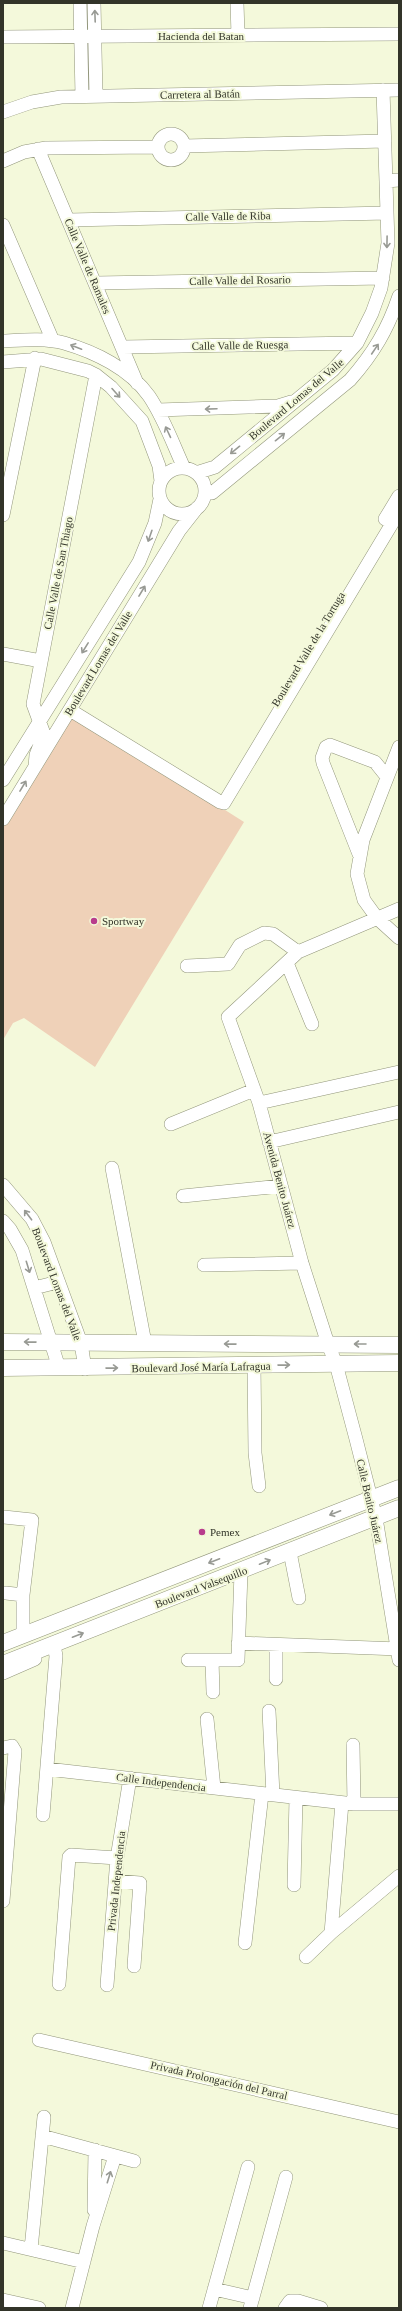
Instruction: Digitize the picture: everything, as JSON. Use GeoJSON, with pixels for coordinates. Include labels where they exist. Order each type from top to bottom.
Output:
{"type":"FeatureCollection","features":[{"type":"Feature","properties":{"kind":"main road","name":"Boulevard José María Lafragua"},"geometry":{"type":"LineString","coordinates":[[3,1342],[399,1345]]}},
{"type":"Feature","properties":{"kind":"main road","name":"Boulevard José María Lafragua"},"geometry":{"type":"LineString","coordinates":[[3,1368],[85,1369],[399,1363]]}},
{"type":"Feature","properties":{"kind":"main road","name":"Boulevard Valsequillo"},"geometry":{"type":"LineString","coordinates":[[3,1643],[399,1488]]}},
{"type":"Feature","properties":{"kind":"main road","name":"Boulevard Valsequillo"},"geometry":{"type":"LineString","coordinates":[[3,1664],[241,1572],[399,1508]]}},
{"type":"Feature","properties":{"kind":"street"},"geometry":{"type":"LineString","coordinates":[[80,3],[82,96]]}},
{"type":"Feature","properties":{"kind":"street"},"geometry":{"type":"LineString","coordinates":[[94,3],[96,96]]}},
{"type":"Feature","properties":{"kind":"street"},"geometry":{"type":"LineString","coordinates":[[237,3],[238,35]]}},
{"type":"Feature","properties":{"kind":"street","name":"Hacienda del Batan"},"geometry":{"type":"LineString","coordinates":[[3,37],[399,34]]}},
{"type":"Feature","properties":{"kind":"street","name":"Boulevard Lomas del Valle"},"geometry":{"type":"LineString","coordinates":[[196,473],[215,467],[281,409],[294,402],[333,370],[357,343],[372,312],[384,278],[388,243],[387,213],[393,181],[385,141],[383,90]]}},
{"type":"Feature","properties":{"kind":"street","name":"Carretera al Batán"},"geometry":{"type":"LineString","coordinates":[[3,112],[32,102],[82,96],[399,90]]}},
{"type":"Feature","properties":{"kind":"street"},"geometry":{"type":"LineString","coordinates":[[173,133],[181,138],[184,146],[182,154],[171,160],[160,155],[157,147],[160,138],[173,133]]}},
{"type":"Feature","properties":{"kind":"street"},"geometry":{"type":"LineString","coordinates":[[184,146],[385,141]]}},
{"type":"Feature","properties":{"kind":"street"},"geometry":{"type":"LineString","coordinates":[[3,161],[24,152],[38,149],[157,147]]}},
{"type":"Feature","properties":{"kind":"street","name":"Calle Valle de Ramales"},"geometry":{"type":"LineString","coordinates":[[38,149],[96,283],[137,383]]}},
{"type":"Feature","properties":{"kind":"street","name":"Calle Valle de Riba"},"geometry":{"type":"LineString","coordinates":[[69,220],[387,213]]}},
{"type":"Feature","properties":{"kind":"street"},"geometry":{"type":"LineString","coordinates":[[3,225],[53,341]]}},
{"type":"Feature","properties":{"kind":"street","name":"Calle Valle del Rosario"},"geometry":{"type":"LineString","coordinates":[[96,283],[384,278]]}},
{"type":"Feature","properties":{"kind":"street","name":"Boulevard Lomas del Valle"},"geometry":{"type":"LineString","coordinates":[[205,493],[212,493],[350,380],[364,364],[383,336],[399,296]]}},
{"type":"Feature","properties":{"kind":"street"},"geometry":{"type":"LineString","coordinates":[[3,341],[31,340],[64,343],[89,352],[123,371],[137,383],[158,410],[184,468]]}},
{"type":"Feature","properties":{"kind":"street","name":"Calle Valle de Ruesga"},"geometry":{"type":"LineString","coordinates":[[123,347],[357,343]]}},
{"type":"Feature","properties":{"kind":"street"},"geometry":{"type":"LineString","coordinates":[[3,362],[35,358],[88,371],[96,375],[111,387],[142,420],[159,466],[161,481],[159,489],[160,499],[164,506],[176,513],[191,512],[202,502],[205,493],[204,483],[196,473],[184,468],[175,468],[167,473],[161,481]]}},
{"type":"Feature","properties":{"kind":"street"},"geometry":{"type":"LineString","coordinates":[[3,515],[35,358]]}},
{"type":"Feature","properties":{"kind":"street","name":"Calle Valle de San Thiago"},"geometry":{"type":"LineString","coordinates":[[35,767],[36,755],[44,734],[41,719],[33,704],[96,375]]}},
{"type":"Feature","properties":{"kind":"street"},"geometry":{"type":"LineString","coordinates":[[294,402],[307,415]]}},
{"type":"Feature","properties":{"kind":"street"},"geometry":{"type":"LineString","coordinates":[[158,410],[281,409],[296,424]]}},
{"type":"Feature","properties":{"kind":"street","name":"Boulevard Valle de la Tortuga"},"geometry":{"type":"LineString","coordinates":[[399,496],[218,801],[224,803],[227,800],[399,512]]}},
{"type":"Feature","properties":{"kind":"street","name":"Boulevard Lomas del Valle"},"geometry":{"type":"LineString","coordinates":[[3,780],[139,562],[155,523],[160,499]]}},
{"type":"Feature","properties":{"kind":"street","name":"Boulevard Lomas del Valle"},"geometry":{"type":"LineString","coordinates":[[3,819],[179,531],[197,508]]}},
{"type":"Feature","properties":{"kind":"street"},"geometry":{"type":"LineString","coordinates":[[3,654],[41,661]]}},
{"type":"Feature","properties":{"kind":"street"},"geometry":{"type":"LineString","coordinates":[[70,710],[218,801]]}},
{"type":"Feature","properties":{"kind":"street"},"geometry":{"type":"LineString","coordinates":[[41,719],[60,726]]}},
{"type":"Feature","properties":{"kind":"street"},"geometry":{"type":"LineString","coordinates":[[359,854],[323,763],[322,758],[326,747],[330,745],[375,762],[387,777]]}},
{"type":"Feature","properties":{"kind":"street"},"geometry":{"type":"LineString","coordinates":[[399,747],[359,854],[357,874],[364,900],[377,918],[399,938]]}},
{"type":"Feature","properties":{"kind":"street"},"geometry":{"type":"LineString","coordinates":[[312,1024],[287,963],[298,952],[399,909]]}},
{"type":"Feature","properties":{"kind":"street"},"geometry":{"type":"LineString","coordinates":[[187,966],[228,964],[240,945],[264,933],[273,934],[298,952]]}},
{"type":"Feature","properties":{"kind":"street","name":"Avenida Benito Juárez"},"geometry":{"type":"LineString","coordinates":[[287,963],[228,1017],[259,1103],[302,1263],[328,1344]]}},
{"type":"Feature","properties":{"kind":"street"},"geometry":{"type":"LineString","coordinates":[[259,1103],[399,1072]]}},
{"type":"Feature","properties":{"kind":"street"},"geometry":{"type":"LineString","coordinates":[[171,1124],[254,1090]]}},
{"type":"Feature","properties":{"kind":"street"},"geometry":{"type":"LineString","coordinates":[[269,1142],[399,1112]]}},
{"type":"Feature","properties":{"kind":"street"},"geometry":{"type":"LineString","coordinates":[[112,1168],[145,1343]]}},
{"type":"Feature","properties":{"kind":"street","name":"Boulevard Lomas del Valle"},"geometry":{"type":"LineString","coordinates":[[3,1186],[32,1219],[44,1242],[81,1342],[85,1369]]}},
{"type":"Feature","properties":{"kind":"street"},"geometry":{"type":"LineString","coordinates":[[183,1196],[281,1186]]}},
{"type":"Feature","properties":{"kind":"street","name":"Boulevard Lomas del Valle"},"geometry":{"type":"LineString","coordinates":[[3,1221],[10,1229],[22,1250],[59,1368]]}},
{"type":"Feature","properties":{"kind":"street"},"geometry":{"type":"LineString","coordinates":[[204,1265],[302,1263]]}},
{"type":"Feature","properties":{"kind":"street"},"geometry":{"type":"LineString","coordinates":[[34,1288],[58,1282]]}},
{"type":"Feature","properties":{"kind":"street","name":"Calle Benito Juárez"},"geometry":{"type":"LineString","coordinates":[[328,1344],[336,1364],[372,1499],[398,1653]]}},
{"type":"Feature","properties":{"kind":"street"},"geometry":{"type":"LineString","coordinates":[[254,1366],[255,1454],[259,1486]]}},
{"type":"Feature","properties":{"kind":"street"},"geometry":{"type":"LineString","coordinates":[[4,1517],[32,1520],[22,1560],[24,1634]]}},
{"type":"Feature","properties":{"kind":"street"},"geometry":{"type":"LineString","coordinates":[[290,1552],[299,1598]]}},
{"type":"Feature","properties":{"kind":"street"},"geometry":{"type":"LineString","coordinates":[[188,1660],[238,1660],[241,1572]]}},
{"type":"Feature","properties":{"kind":"street"},"geometry":{"type":"LineString","coordinates":[[6,1594],[23,1595]]}},
{"type":"Feature","properties":{"kind":"street"},"geometry":{"type":"LineString","coordinates":[[238,1643],[276,1644],[398,1653]]}},
{"type":"Feature","properties":{"kind":"street"},"geometry":{"type":"LineString","coordinates":[[43,1815],[56,1656],[54,1644]]}},
{"type":"Feature","properties":{"kind":"street"},"geometry":{"type":"LineString","coordinates":[[276,1644],[276,1679]]}},
{"type":"Feature","properties":{"kind":"street"},"geometry":{"type":"LineString","coordinates":[[3,1674],[36,1659]]}},
{"type":"Feature","properties":{"kind":"street"},"geometry":{"type":"LineString","coordinates":[[212,1660],[213,1692]]}},
{"type":"Feature","properties":{"kind":"street"},"geometry":{"type":"LineString","coordinates":[[245,1942],[244,1923],[267,1794],[269,1711]]}},
{"type":"Feature","properties":{"kind":"street"},"geometry":{"type":"LineString","coordinates":[[207,1719],[214,1788]]}},
{"type":"Feature","properties":{"kind":"street"},"geometry":{"type":"LineString","coordinates":[[330,1933],[348,1804],[353,1745]]}},
{"type":"Feature","properties":{"kind":"street"},"geometry":{"type":"LineString","coordinates":[[3,1901],[15,1750],[7,1747]]}},
{"type":"Feature","properties":{"kind":"street","name":"Calle Independencia"},"geometry":{"type":"LineString","coordinates":[[47,1769],[348,1804],[399,1804]]}},
{"type":"Feature","properties":{"kind":"street","name":"Privada Independencia"},"geometry":{"type":"LineString","coordinates":[[107,1985],[117,1858],[130,1778]]}},
{"type":"Feature","properties":{"kind":"street"},"geometry":{"type":"LineString","coordinates":[[294,1885],[296,1798]]}},
{"type":"Feature","properties":{"kind":"street"},"geometry":{"type":"LineString","coordinates":[[59,1984],[69,1856],[117,1858]]}},
{"type":"Feature","properties":{"kind":"street"},"geometry":{"type":"LineString","coordinates":[[306,1957],[330,1933],[399,1876]]}},
{"type":"Feature","properties":{"kind":"street"},"geometry":{"type":"LineString","coordinates":[[115,1881],[140,1883],[134,1966]]}},
{"type":"Feature","properties":{"kind":"street","name":"Privada Prolongación del Parral"},"geometry":{"type":"LineString","coordinates":[[39,2040],[399,2122]]}},
{"type":"Feature","properties":{"kind":"street"},"geometry":{"type":"LineString","coordinates":[[31,2249],[44,2117]]}},
{"type":"Feature","properties":{"kind":"street"},"geometry":{"type":"LineString","coordinates":[[42,2136],[134,2161]]}},
{"type":"Feature","properties":{"kind":"street"},"geometry":{"type":"LineString","coordinates":[[93,2226],[95,2150]]}},
{"type":"Feature","properties":{"kind":"street"},"geometry":{"type":"LineString","coordinates":[[72,2308],[93,2226],[115,2156]]}},
{"type":"Feature","properties":{"kind":"street"},"geometry":{"type":"LineString","coordinates":[[209,2308],[248,2168]]}},
{"type":"Feature","properties":{"kind":"street"},"geometry":{"type":"LineString","coordinates":[[214,2289],[252,2303],[286,2177]]}},
{"type":"Feature","properties":{"kind":"street"},"geometry":{"type":"LineString","coordinates":[[3,2243],[84,2262]]}},
{"type":"Feature","properties":{"kind":"street"},"geometry":{"type":"LineString","coordinates":[[3,2300],[39,2308]]}},
{"type":"Feature","properties":{"kind":"street"},"geometry":{"type":"LineString","coordinates":[[285,2308],[290,2301],[298,2301],[321,2308]]}},
{"type":"Feature","properties":{"kind":"shaded area","name":"Sportway"},"geometry":{"type":"Polygon","coordinates":[[[72,713],[244,822],[95,1067],[24,1018],[13,1023],[3,1040],[3,823],[72,713]]]}},
{"type":"Feature","properties":{"kind":"place","name":"Sportway"},"geometry":{"type":"Point","coordinates":[94,921]}},
{"type":"Feature","properties":{"kind":"place","name":"Pemex"},"geometry":{"type":"Point","coordinates":[202,1532]}}]}
